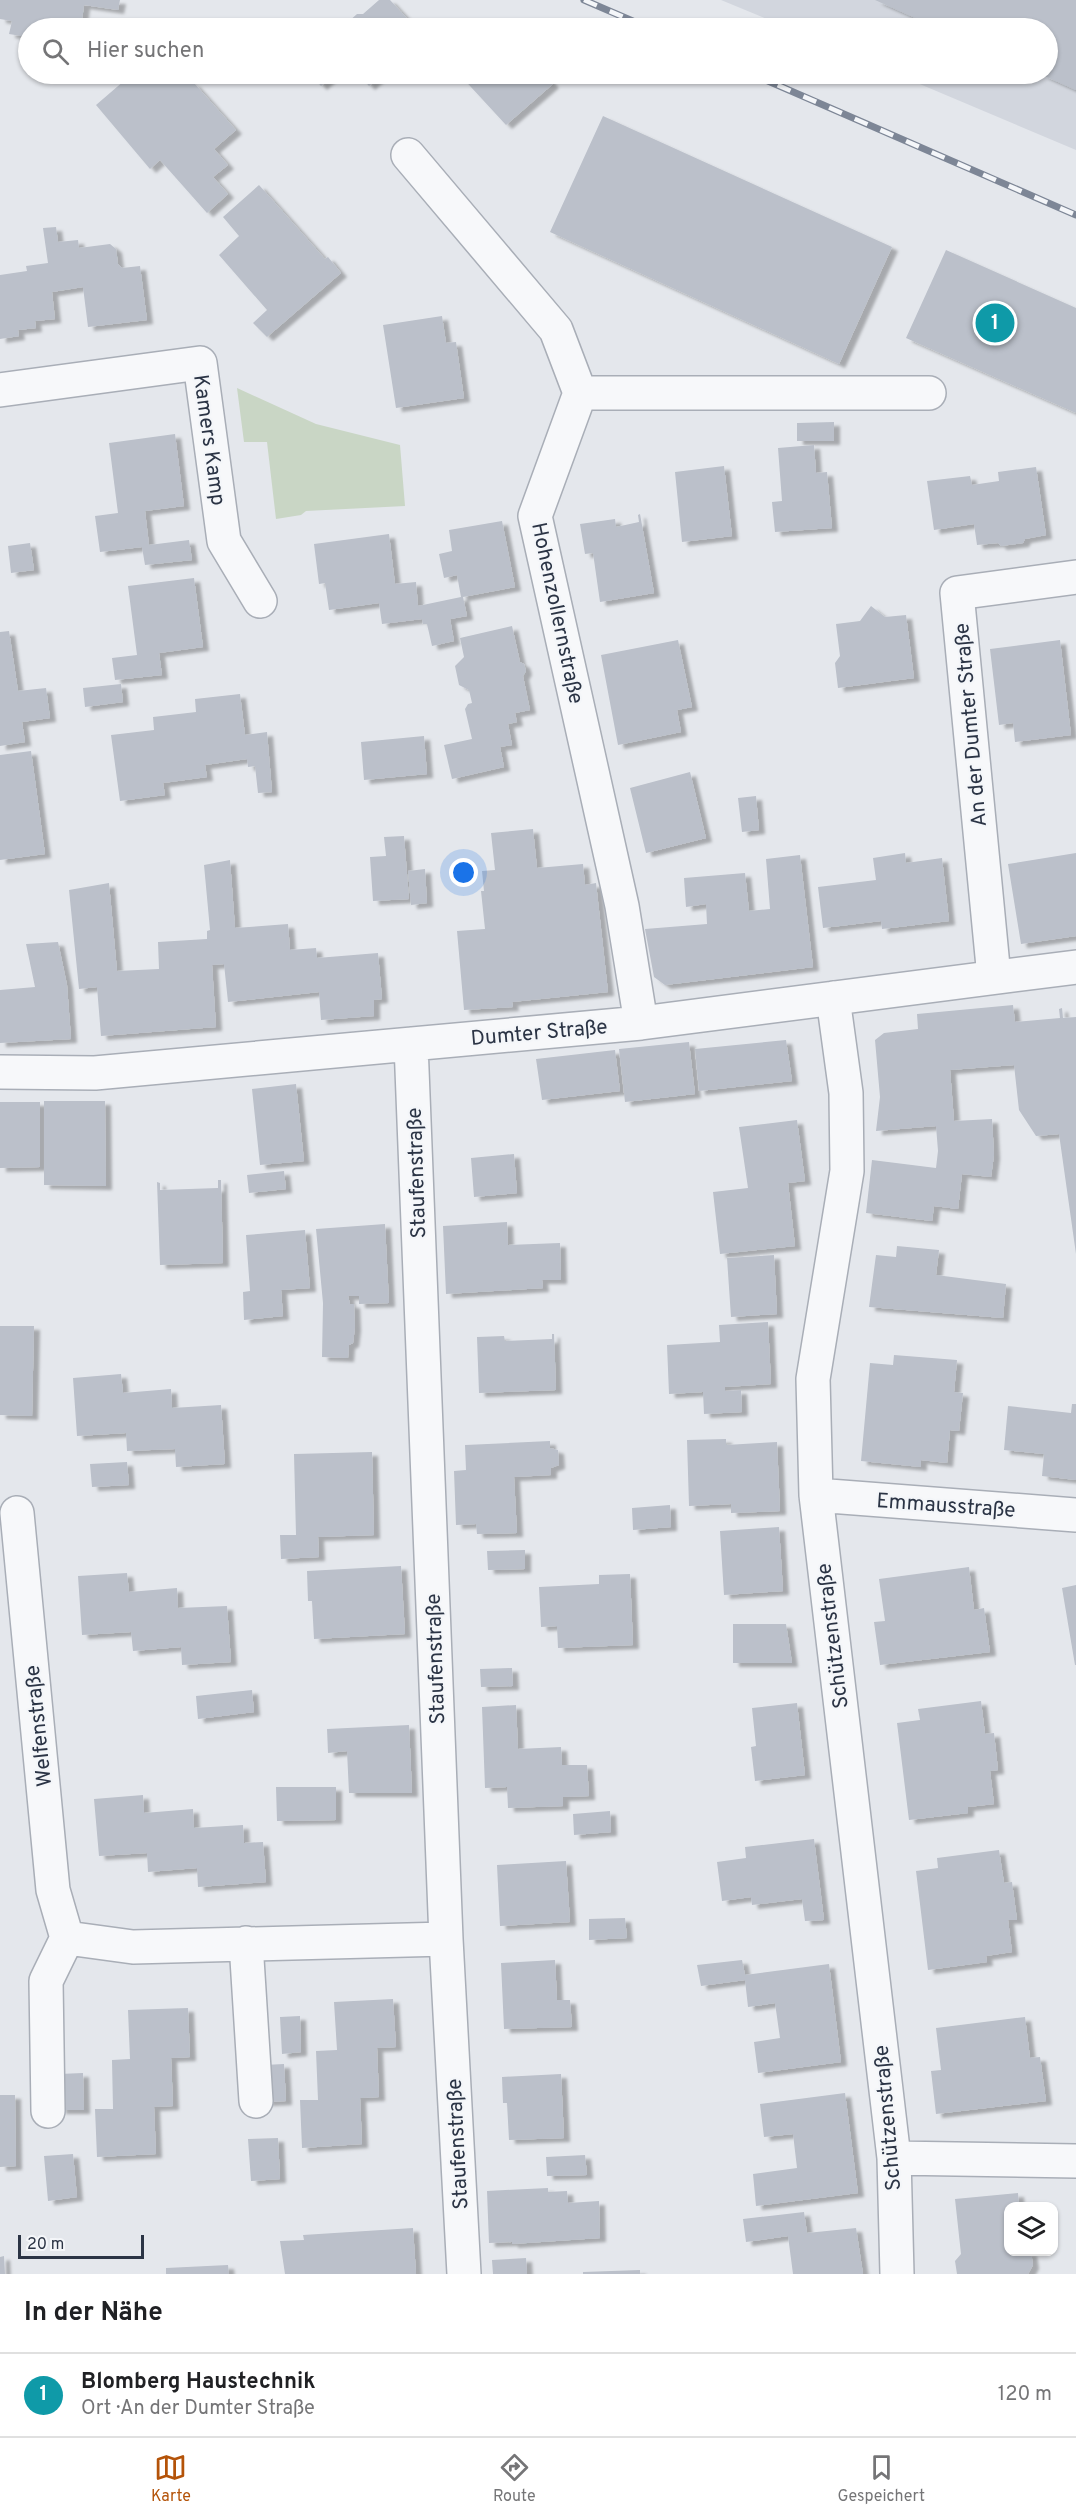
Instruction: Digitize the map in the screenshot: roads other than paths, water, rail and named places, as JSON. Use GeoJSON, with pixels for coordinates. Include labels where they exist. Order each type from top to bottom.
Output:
{"type":"FeatureCollection","features":[{"type":"Feature","properties":{"kind":"street"},"geometry":{"type":"LineString","coordinates":[[408,155],[556,330],[580,393],[929,393]]}},
{"type":"Feature","properties":{"kind":"street","name":"Kamers Kamp"},"geometry":{"type":"LineString","coordinates":[[0,390],[200,363],[224,541],[260,601]]}},
{"type":"Feature","properties":{"kind":"street","name":"Hohenzollernstraße"},"geometry":{"type":"LineString","coordinates":[[580,393],[535,516],[622,906],[641,1023]]}},
{"type":"Feature","properties":{"kind":"street","name":"An der Dumter Straße"},"geometry":{"type":"LineString","coordinates":[[994,977],[957,593],[1076,577]]}},
{"type":"Feature","properties":{"kind":"street","name":"Dumter Straße"},"geometry":{"type":"LineString","coordinates":[[0,1072],[95,1073],[641,1023],[1076,967]]}},
{"type":"Feature","properties":{"kind":"street","name":"Schützenstraße"},"geometry":{"type":"LineString","coordinates":[[833,998],[846,1093],[847,1172],[813,1379],[816,1496],[894,2158],[897,2274]]}},
{"type":"Feature","properties":{"kind":"street","name":"Staufenstraße"},"geometry":{"type":"LineString","coordinates":[[411,1044],[446,1939],[464,2274]]}},
{"type":"Feature","properties":{"kind":"street","name":"Emmausstraße"},"geometry":{"type":"LineString","coordinates":[[816,1496],[1076,1515]]}},
{"type":"Feature","properties":{"kind":"street","name":"Welfenstraße"},"geometry":{"type":"LineString","coordinates":[[17,1513],[53,1890],[68,1938]]}},
{"type":"Feature","properties":{"kind":"street"},"geometry":{"type":"LineString","coordinates":[[48,2111],[46,1981],[68,1938],[133,1947],[446,1939]]}},
{"type":"Feature","properties":{"kind":"street"},"geometry":{"type":"LineString","coordinates":[[246,1943],[256,2101]]}},
{"type":"Feature","properties":{"kind":"street"},"geometry":{"type":"LineString","coordinates":[[894,2158],[1076,2161]]}},
{"type":"Feature","properties":{"kind":"railway"},"geometry":{"type":"LineString","coordinates":[[584,0],[626,18]]}},
{"type":"Feature","properties":{"kind":"railway"},"geometry":{"type":"LineString","coordinates":[[775,84],[1076,215]]}},
{"type":"Feature","properties":{"kind":"place","name":"Blomberg Haustechnik"},"geometry":{"type":"Point","coordinates":[995,323]}}]}
